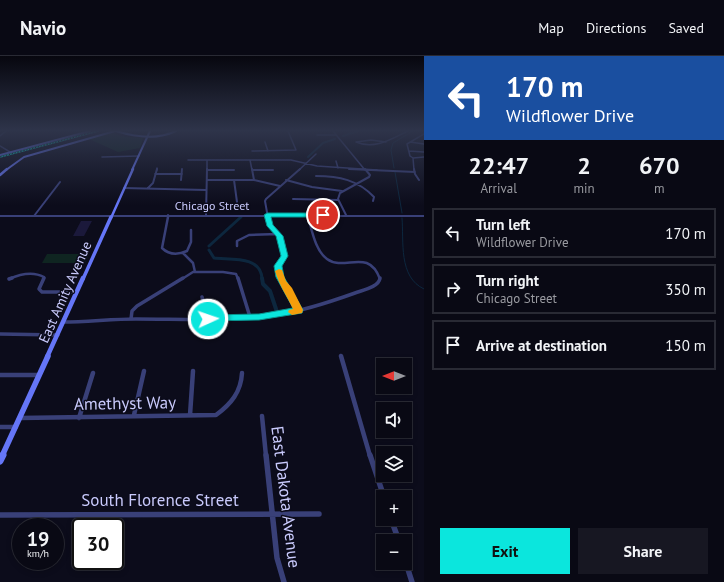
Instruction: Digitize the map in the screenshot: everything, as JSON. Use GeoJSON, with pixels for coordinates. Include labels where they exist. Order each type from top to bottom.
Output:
{"type":"FeatureCollection","features":[{"type":"Feature","properties":{"kind":"main road"},"geometry":{"type":"LineString","coordinates":[[0,175],[15,162],[29,156]]}},
{"type":"Feature","properties":{"kind":"main road","name":"East Amity Avenue"},"geometry":{"type":"LineString","coordinates":[[0,461],[138,156]]}},
{"type":"Feature","properties":{"kind":"street"},"geometry":{"type":"LineString","coordinates":[[102,158],[138,156]]}},
{"type":"Feature","properties":{"kind":"street"},"geometry":{"type":"LineString","coordinates":[[299,310],[280,277],[278,266],[285,256],[278,234],[270,226],[267,215],[266,199],[314,156]]}},
{"type":"Feature","properties":{"kind":"street"},"geometry":{"type":"LineString","coordinates":[[346,215],[338,200],[340,193],[369,177],[370,174],[354,156]]}},
{"type":"Feature","properties":{"kind":"street"},"geometry":{"type":"LineString","coordinates":[[410,156],[413,158],[424,158]]}},
{"type":"Feature","properties":{"kind":"street"},"geometry":{"type":"LineString","coordinates":[[413,158],[415,172],[419,180]]}},
{"type":"Feature","properties":{"kind":"street"},"geometry":{"type":"LineString","coordinates":[[188,160],[291,160],[338,168],[415,172]]}},
{"type":"Feature","properties":{"kind":"street"},"geometry":{"type":"LineString","coordinates":[[206,215],[207,160]]}},
{"type":"Feature","properties":{"kind":"street"},"geometry":{"type":"LineString","coordinates":[[250,160],[254,180]]}},
{"type":"Feature","properties":{"kind":"street"},"geometry":{"type":"LineString","coordinates":[[336,161],[338,168]]}},
{"type":"Feature","properties":{"kind":"street"},"geometry":{"type":"LineString","coordinates":[[148,188],[153,182],[157,168]]}},
{"type":"Feature","properties":{"kind":"street"},"geometry":{"type":"LineString","coordinates":[[181,180],[182,169]]}},
{"type":"Feature","properties":{"kind":"street"},"geometry":{"type":"LineString","coordinates":[[207,170],[234,170]]}},
{"type":"Feature","properties":{"kind":"street"},"geometry":{"type":"LineString","coordinates":[[253,170],[273,170]]}},
{"type":"Feature","properties":{"kind":"street"},"geometry":{"type":"LineString","coordinates":[[155,174],[182,174]]}},
{"type":"Feature","properties":{"kind":"street"},"geometry":{"type":"LineString","coordinates":[[316,176],[337,177],[358,183],[368,189],[374,197],[373,201]]}},
{"type":"Feature","properties":{"kind":"street"},"geometry":{"type":"LineString","coordinates":[[207,180],[254,180],[280,186]]}},
{"type":"Feature","properties":{"kind":"street"},"geometry":{"type":"LineString","coordinates":[[234,180],[237,202]]}},
{"type":"Feature","properties":{"kind":"street"},"geometry":{"type":"LineString","coordinates":[[286,180],[312,187],[342,191]]}},
{"type":"Feature","properties":{"kind":"street"},"geometry":{"type":"LineString","coordinates":[[34,216],[60,182]]}},
{"type":"Feature","properties":{"kind":"street"},"geometry":{"type":"LineString","coordinates":[[124,188],[206,190]]}},
{"type":"Feature","properties":{"kind":"street"},"geometry":{"type":"LineString","coordinates":[[293,199],[338,200]]}},
{"type":"Feature","properties":{"kind":"street"},"geometry":{"type":"LineString","coordinates":[[168,215],[162,248],[163,250],[171,253],[183,253],[189,248],[191,230]]}},
{"type":"Feature","properties":{"kind":"street"},"geometry":{"type":"LineString","coordinates":[[63,322],[93,322],[131,319],[208,319],[277,315],[299,310],[376,285],[380,280],[375,268],[368,263],[361,261],[334,262],[326,259],[322,253],[307,215]]}},
{"type":"Feature","properties":{"kind":"street","name":"Chicago Street"},"geometry":{"type":"LineString","coordinates":[[0,216],[424,216]]}},
{"type":"Feature","properties":{"kind":"street"},"geometry":{"type":"LineString","coordinates":[[237,246],[237,241],[249,234],[278,234]]}},
{"type":"Feature","properties":{"kind":"street"},"geometry":{"type":"LineString","coordinates":[[183,253],[192,261],[195,266],[195,272]]}},
{"type":"Feature","properties":{"kind":"street"},"geometry":{"type":"LineString","coordinates":[[131,319],[132,312],[137,306],[193,272],[223,272],[236,274],[250,317]]}},
{"type":"Feature","properties":{"kind":"street"},"geometry":{"type":"LineString","coordinates":[[9,279],[22,274],[41,275],[44,277],[39,289],[42,292],[76,292]]}},
{"type":"Feature","properties":{"kind":"street"},"geometry":{"type":"LineString","coordinates":[[202,297],[208,319]]}},
{"type":"Feature","properties":{"kind":"street"},"geometry":{"type":"LineString","coordinates":[[0,334],[58,335]]}},
{"type":"Feature","properties":{"kind":"street"},"geometry":{"type":"LineString","coordinates":[[341,356],[366,443],[382,490]]}},
{"type":"Feature","properties":{"kind":"street"},"geometry":{"type":"LineString","coordinates":[[134,415],[144,371]]}},
{"type":"Feature","properties":{"kind":"street"},"geometry":{"type":"LineString","coordinates":[[190,415],[193,371]]}},
{"type":"Feature","properties":{"kind":"street","name":"Amethyst Way"},"geometry":{"type":"LineString","coordinates":[[20,418],[79,418],[134,415],[216,415],[229,406],[237,396],[242,382],[242,372]]}},
{"type":"Feature","properties":{"kind":"street"},"geometry":{"type":"LineString","coordinates":[[79,418],[93,373]]}},
{"type":"Feature","properties":{"kind":"street"},"geometry":{"type":"LineString","coordinates":[[0,375],[40,375]]}},
{"type":"Feature","properties":{"kind":"street","name":"East Dakota Avenue"},"geometry":{"type":"LineString","coordinates":[[262,416],[277,558],[284,582]]}},
{"type":"Feature","properties":{"kind":"street"},"geometry":{"type":"LineString","coordinates":[[0,427],[16,426]]}},
{"type":"Feature","properties":{"kind":"street","name":"South Florence Street"},"geometry":{"type":"LineString","coordinates":[[0,515],[319,514]]}},
{"type":"Feature","properties":{"kind":"street"},"geometry":{"type":"LineString","coordinates":[[408,570],[412,582]]}},
{"type":"Feature","properties":{"kind":"green space"},"geometry":{"type":"Polygon","coordinates":[[[47,254],[89,254],[85,263],[42,263],[47,254]]]}},
{"type":"Feature","properties":{"kind":"building"},"geometry":{"type":"Polygon","coordinates":[[[81,221],[92,221],[84,236],[73,236],[81,221]]]}},
{"type":"Feature","properties":{"kind":"waterway"},"geometry":{"type":"LineString","coordinates":[[392,156],[394,168]]}},
{"type":"Feature","properties":{"kind":"waterway"},"geometry":{"type":"LineString","coordinates":[[395,172],[402,213]]}},
{"type":"Feature","properties":{"kind":"waterway"},"geometry":{"type":"LineString","coordinates":[[209,246],[241,217]]}},
{"type":"Feature","properties":{"kind":"waterway"},"geometry":{"type":"LineString","coordinates":[[402,218],[403,247],[406,267],[410,276],[424,289]]}},
{"type":"Feature","properties":{"kind":"waterway"},"geometry":{"type":"LineString","coordinates":[[209,250],[214,258],[236,259],[251,262],[260,271],[262,279]]}},
{"type":"Feature","properties":{"kind":"waterway"},"geometry":{"type":"LineString","coordinates":[[262,278],[263,284],[270,291],[277,312]]}},
{"type":"Feature","properties":{"kind":"railway"},"geometry":{"type":"LineString","coordinates":[[0,157],[5,156]]}},
{"type":"Feature","properties":{"kind":"slow traffic"},"geometry":{"type":"LineString","coordinates":[[279,271],[282,282],[299,310],[292,312]]}},
{"type":"Feature","properties":{"kind":"route"},"geometry":{"type":"LineString","coordinates":[[208,319],[259,317],[299,310],[280,277],[278,266],[285,256],[279,236],[270,226],[267,215],[323,215]]}}]}
